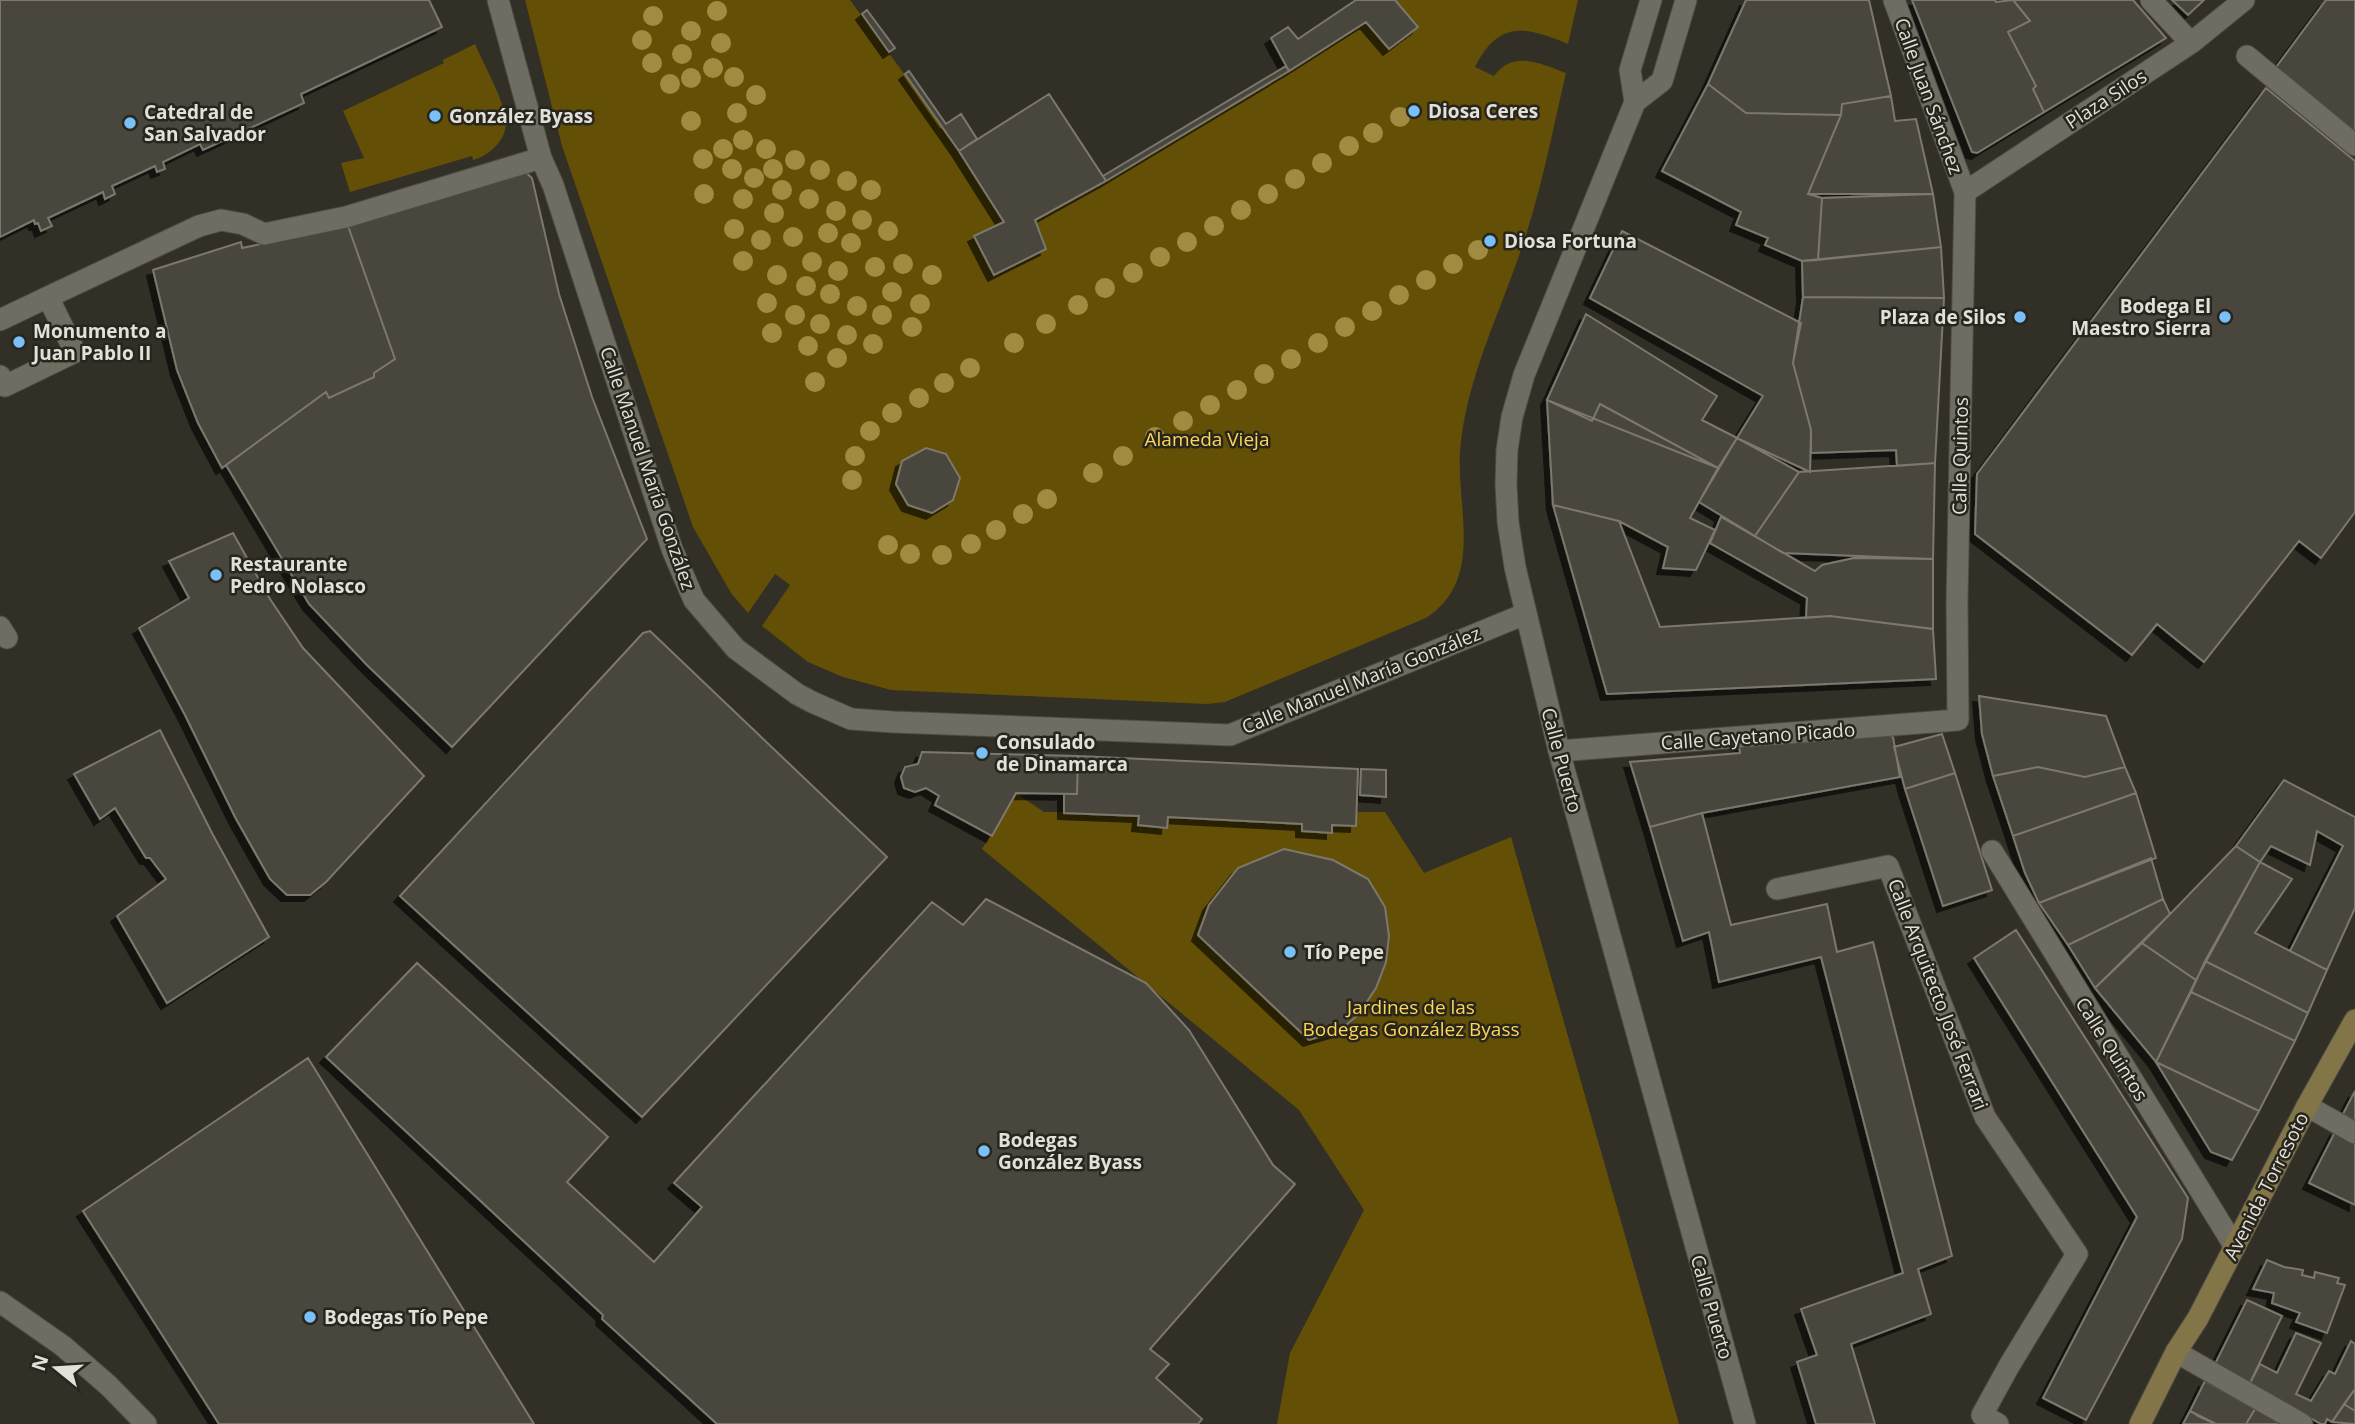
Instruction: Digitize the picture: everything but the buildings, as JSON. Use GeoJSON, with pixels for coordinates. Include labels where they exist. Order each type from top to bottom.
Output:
{"type":"FeatureCollection","features":[{"type":"Feature","properties":{"kind":"main road","name":"Avenida Torresoto"},"geometry":{"type":"LineString","coordinates":[[2140,1424],[2355,1020]]}},
{"type":"Feature","properties":{"kind":"street","name":"Calle Manuel María González"},"geometry":{"type":"LineString","coordinates":[[498,0],[541,158],[553,185],[672,549],[694,600],[736,649],[797,694],[852,719],[1230,734],[1525,614]]}},
{"type":"Feature","properties":{"kind":"street","name":"Calle Puerto"},"geometry":{"type":"LineString","coordinates":[[1635,102],[1630,70],[1651,0]]}},
{"type":"Feature","properties":{"kind":"street","name":"Calle Puerto"},"geometry":{"type":"LineString","coordinates":[[1686,0],[1662,81],[1635,102],[1524,375],[1512,417],[1506,462],[1508,522],[1525,614],[1559,751],[1745,1424]]}},
{"type":"Feature","properties":{"kind":"street","name":"Calle Juan Sánchez"},"geometry":{"type":"LineString","coordinates":[[1894,0],[1965,192]]}},
{"type":"Feature","properties":{"kind":"street"},"geometry":{"type":"LineString","coordinates":[[2151,0],[2191,43]]}},
{"type":"Feature","properties":{"kind":"street","name":"Plaza Silos"},"geometry":{"type":"LineString","coordinates":[[1965,192],[2191,43],[2244,0]]}},
{"type":"Feature","properties":{"kind":"street"},"geometry":{"type":"LineString","coordinates":[[2247,56],[2355,145]]}},
{"type":"Feature","properties":{"kind":"street"},"geometry":{"type":"LineString","coordinates":[[0,320],[198,226],[220,220],[243,224],[264,234],[346,217],[541,158]]}},
{"type":"Feature","properties":{"kind":"street","name":"Calle Quintos"},"geometry":{"type":"LineString","coordinates":[[1958,720],[1957,602],[1965,192]]}},
{"type":"Feature","properties":{"kind":"street"},"geometry":{"type":"LineString","coordinates":[[2,383],[75,352],[48,297]]}},
{"type":"Feature","properties":{"kind":"street","name":"Calle Cayetano Picado"},"geometry":{"type":"LineString","coordinates":[[1559,751],[1958,720]]}},
{"type":"Feature","properties":{"kind":"street","name":"Calle Quintos"},"geometry":{"type":"LineString","coordinates":[[1992,851],[2235,1247]]}},
{"type":"Feature","properties":{"kind":"street","name":"Calle Arquitecto José Ferrari"},"geometry":{"type":"LineString","coordinates":[[1777,889],[1888,866],[1984,1117],[2077,1254],[1982,1415],[1998,1424]]}},
{"type":"Feature","properties":{"kind":"street"},"geometry":{"type":"LineString","coordinates":[[2307,1106],[2355,1133]]}},
{"type":"Feature","properties":{"kind":"street"},"geometry":{"type":"LineString","coordinates":[[0,1303],[63,1346],[146,1424]]}},
{"type":"Feature","properties":{"kind":"street"},"geometry":{"type":"LineString","coordinates":[[2176,1352],[2302,1424]]}},
{"type":"Feature","properties":{"kind":"green space","name":"Alameda Vieja"},"geometry":{"type":"Polygon","coordinates":[[[525,0],[850,0],[935,116],[1004,222],[974,236],[995,274],[1046,249],[1035,220],[1106,181],[1366,22],[1389,49],[1418,27],[1395,0],[1578,0],[1568,44],[1538,33],[1514,31],[1493,41],[1475,67],[1494,76],[1510,63],[1528,61],[1566,73],[1534,209],[1472,386],[1461,441],[1464,537],[1462,560],[1456,582],[1445,601],[1426,618],[1225,702],[1207,704],[891,690],[843,677],[808,662],[762,626],[790,585],[775,574],[748,613],[731,593],[693,527],[562,146],[525,0]]]}},
{"type":"Feature","properties":{"kind":"green space"},"geometry":{"type":"Polygon","coordinates":[[[475,44],[505,113],[506,128],[496,146],[473,160],[472,156],[350,192],[341,163],[364,158],[343,111],[444,63],[443,60],[475,44]]]}},
{"type":"Feature","properties":{"kind":"green space","name":"Jardines de las Bodegas González Byass"},"geometry":{"type":"Polygon","coordinates":[[[1016,793],[1044,812],[1385,812],[1424,873],[1511,837],[1679,1424],[1277,1424],[1290,1353],[1364,1210],[1299,1110],[982,849],[1016,793]]]}},
{"type":"Feature","properties":{"kind":"place","name":"Diosa Ceres"},"geometry":{"type":"Point","coordinates":[1414,111]}},
{"type":"Feature","properties":{"kind":"place","name":"González Byass"},"geometry":{"type":"Point","coordinates":[435,116]}},
{"type":"Feature","properties":{"kind":"place","name":"Catedral de San Salvador"},"geometry":{"type":"Point","coordinates":[130,123]}},
{"type":"Feature","properties":{"kind":"place","name":"Diosa Fortuna"},"geometry":{"type":"Point","coordinates":[1490,241]}},
{"type":"Feature","properties":{"kind":"place","name":"Plaza de Silos"},"geometry":{"type":"Point","coordinates":[2020,317]}},
{"type":"Feature","properties":{"kind":"place","name":"Bodega El Maestro Sierra"},"geometry":{"type":"Point","coordinates":[2225,317]}},
{"type":"Feature","properties":{"kind":"place","name":"Monumento a Juan Pablo II"},"geometry":{"type":"Point","coordinates":[19,342]}},
{"type":"Feature","properties":{"kind":"place","name":"Restaurante Pedro Nolasco"},"geometry":{"type":"Point","coordinates":[216,575]}},
{"type":"Feature","properties":{"kind":"place","name":"Consulado de Dinamarca"},"geometry":{"type":"Point","coordinates":[982,753]}},
{"type":"Feature","properties":{"kind":"place","name":"Tío Pepe"},"geometry":{"type":"Point","coordinates":[1290,952]}},
{"type":"Feature","properties":{"kind":"place","name":"Bodegas González Byass"},"geometry":{"type":"Point","coordinates":[984,1151]}},
{"type":"Feature","properties":{"kind":"place","name":"Bodegas Tío Pepe"},"geometry":{"type":"Point","coordinates":[310,1317]}}]}
